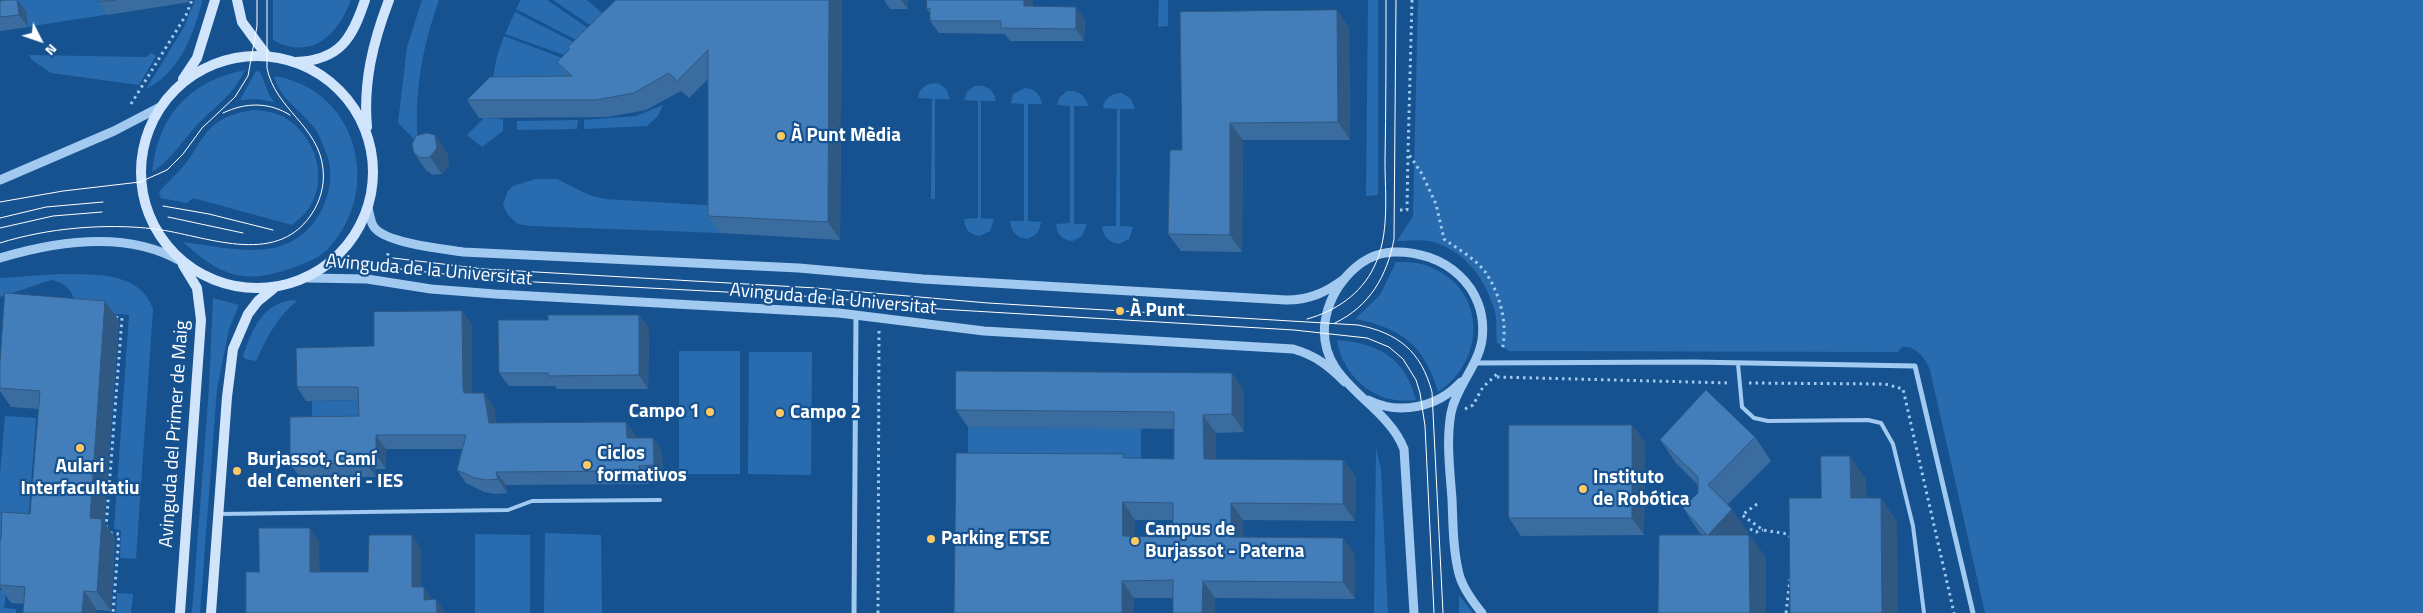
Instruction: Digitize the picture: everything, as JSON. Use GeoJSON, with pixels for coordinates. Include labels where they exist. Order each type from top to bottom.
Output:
{"type":"FeatureCollection","features":[{"type":"Feature","properties":{"kind":"main road"},"geometry":{"type":"LineString","coordinates":[[174,93],[197,58],[215,0]]}},
{"type":"Feature","properties":{"kind":"main road"},"geometry":{"type":"LineString","coordinates":[[237,0],[242,22],[267,56]]}},
{"type":"Feature","properties":{"kind":"main road"},"geometry":{"type":"LineString","coordinates":[[295,62],[315,61],[341,48],[351,34],[365,0]]}},
{"type":"Feature","properties":{"kind":"main road"},"geometry":{"type":"LineString","coordinates":[[368,140],[359,116],[344,95],[322,75],[295,62],[267,56],[228,59],[205,68],[186,80],[162,106],[149,127],[141,154],[140,182],[145,206],[154,229],[167,247],[182,262],[208,279],[239,287],[274,288],[308,278],[330,262],[361,226],[368,208],[373,168],[365,104],[368,72],[374,43],[389,0]]}},
{"type":"Feature","properties":{"kind":"main road","name":"Avinguda del Primer de Maig"},"geometry":{"type":"LineString","coordinates":[[180,613],[201,320],[197,288],[182,262]]}},
{"type":"Feature","properties":{"kind":"main road"},"geometry":{"type":"LineString","coordinates":[[211,613],[226,397],[233,349],[248,314],[258,301],[274,288]]}},
{"type":"Feature","properties":{"kind":"street"},"geometry":{"type":"LineString","coordinates":[[1,180],[114,131],[162,106]]}},
{"type":"Feature","properties":{"kind":"street","name":"Avinguda de la Universitat"},"geometry":{"type":"LineString","coordinates":[[368,208],[373,226],[383,233],[427,248],[463,252],[799,268],[923,279],[1286,300],[1302,300],[1318,295],[1344,279]]}},
{"type":"Feature","properties":{"kind":"street"},"geometry":{"type":"LineString","coordinates":[[0,258],[26,250],[60,245],[108,242],[155,248],[182,262]]}},
{"type":"Feature","properties":{"kind":"street"},"geometry":{"type":"LineString","coordinates":[[1414,613],[1404,449],[1392,427],[1344,382],[1332,364],[1325,333],[1332,296],[1344,279],[1360,264],[1379,255],[1391,252],[1416,252],[1439,259],[1458,273],[1473,292],[1481,315],[1482,339],[1475,363],[1451,411],[1450,427],[1454,535],[1459,575],[1471,600],[1482,613]]}},
{"type":"Feature","properties":{"kind":"street","name":"Avinguda de la Universitat"},"geometry":{"type":"LineString","coordinates":[[308,278],[367,279],[431,289],[495,294],[856,315],[984,331],[1293,349],[1308,353],[1320,360],[1344,382]]}},
{"type":"Feature","properties":{"kind":"street"},"geometry":{"type":"LineString","coordinates":[[854,613],[856,315]]}},
{"type":"Feature","properties":{"kind":"street"},"geometry":{"type":"LineString","coordinates":[[1475,363],[1915,366],[1973,613]]}},
{"type":"Feature","properties":{"kind":"street"},"geometry":{"type":"LineString","coordinates":[[1359,395],[1378,405],[1398,408],[1419,407],[1433,403],[1452,392],[1468,375]]}},
{"type":"Feature","properties":{"kind":"lane"},"geometry":{"type":"LineString","coordinates":[[1738,364],[1742,407],[1754,418],[1768,421],[1868,420],[1881,423],[1885,428],[1897,458],[1913,526],[1924,613]]}},
{"type":"Feature","properties":{"kind":"lane"},"geometry":{"type":"LineString","coordinates":[[218,514],[508,510],[532,501],[660,500]]}},
{"type":"Feature","properties":{"kind":"path"},"geometry":{"type":"LineString","coordinates":[[131,104],[186,15],[192,0]]}},
{"type":"Feature","properties":{"kind":"path"},"geometry":{"type":"LineString","coordinates":[[1400,210],[1407,210],[1412,0]]}},
{"type":"Feature","properties":{"kind":"path"},"geometry":{"type":"LineString","coordinates":[[1408,153],[1422,174]]}},
{"type":"Feature","properties":{"kind":"path"},"geometry":{"type":"LineString","coordinates":[[383,273],[390,249]]}},
{"type":"Feature","properties":{"kind":"path"},"geometry":{"type":"LineString","coordinates":[[112,317],[122,318],[106,533],[119,534],[113,613]]}},
{"type":"Feature","properties":{"kind":"path"},"geometry":{"type":"LineString","coordinates":[[878,613],[879,318]]}},
{"type":"Feature","properties":{"kind":"path"},"geometry":{"type":"LineString","coordinates":[[1497,377],[1499,363]]}},
{"type":"Feature","properties":{"kind":"path"},"geometry":{"type":"LineString","coordinates":[[1463,416],[1465,409],[1473,405],[1483,387],[1491,379],[1497,377],[1522,378]]}},
{"type":"Feature","properties":{"kind":"path"},"geometry":{"type":"LineString","coordinates":[[1757,504],[1742,515],[1763,530]]}},
{"type":"Feature","properties":{"kind":"path"},"geometry":{"type":"LineString","coordinates":[[1750,529],[1756,532],[1763,530],[1788,534],[1793,546]]}},
{"type":"Feature","properties":{"kind":"path"},"geometry":{"type":"LineString","coordinates":[[1786,613],[1791,570]]}},
{"type":"Feature","properties":{"kind":"shaded area"},"geometry":{"type":"Polygon","coordinates":[[[0,0],[189,0],[189,2],[0,31],[0,0]]]}},
{"type":"Feature","properties":{"kind":"shaded area"},"geometry":{"type":"Polygon","coordinates":[[[195,0],[202,0],[201,6],[193,31],[182,54],[167,74],[146,89],[184,27],[195,0]]]}},
{"type":"Feature","properties":{"kind":"shaded area"},"geometry":{"type":"Polygon","coordinates":[[[273,0],[351,0],[339,24],[331,34],[311,46],[299,48],[287,46],[273,40],[273,0]]]}},
{"type":"Feature","properties":{"kind":"shaded area"},"geometry":{"type":"Polygon","coordinates":[[[422,0],[439,0],[428,36],[418,88],[418,143],[398,123],[407,47],[422,0]]]}},
{"type":"Feature","properties":{"kind":"shaded area"},"geometry":{"type":"Polygon","coordinates":[[[521,0],[547,0],[604,39],[594,49],[516,9],[521,0]]]}},
{"type":"Feature","properties":{"kind":"shaded area"},"geometry":{"type":"Polygon","coordinates":[[[553,0],[587,0],[617,26],[606,36],[553,0]]]}},
{"type":"Feature","properties":{"kind":"shaded area"},"geometry":{"type":"Polygon","coordinates":[[[1159,0],[1168,0],[1168,26],[1158,27],[1159,0]]]}},
{"type":"Feature","properties":{"kind":"shaded area"},"geometry":{"type":"Polygon","coordinates":[[[1368,0],[1378,0],[1378,195],[1366,196],[1368,0]]]}},
{"type":"Feature","properties":{"kind":"shaded area"},"geometry":{"type":"Polygon","coordinates":[[[1418,0],[2423,0],[2423,613],[1985,613],[1930,370],[1926,361],[1916,350],[1902,347],[1898,352],[1509,351],[1497,343],[1496,316],[1492,301],[1482,281],[1468,263],[1450,249],[1434,242],[1424,240],[1397,241],[1413,216],[1418,0]]]}},
{"type":"Feature","properties":{"kind":"shaded area"},"geometry":{"type":"Polygon","coordinates":[[[515,12],[591,51],[581,61],[505,34],[515,12]]]}},
{"type":"Feature","properties":{"kind":"shaded area"},"geometry":{"type":"Polygon","coordinates":[[[504,36],[578,64],[550,94],[490,93],[497,56],[504,36]]]}},
{"type":"Feature","properties":{"kind":"shaded area"},"geometry":{"type":"Polygon","coordinates":[[[151,53],[156,56],[139,85],[51,73],[32,60],[29,55],[146,57],[151,53]]]}},
{"type":"Feature","properties":{"kind":"shaded area"},"geometry":{"type":"Polygon","coordinates":[[[245,70],[236,86],[194,128],[172,155],[152,172],[155,152],[161,134],[180,104],[193,92],[208,83],[225,75],[245,70]]]}},
{"type":"Feature","properties":{"kind":"shaded area"},"geometry":{"type":"Polygon","coordinates":[[[256,71],[260,72],[274,102],[257,99],[240,100],[256,71]]]}},
{"type":"Feature","properties":{"kind":"shaded area"},"geometry":{"type":"Polygon","coordinates":[[[274,76],[303,85],[326,100],[343,121],[353,146],[357,172],[355,200],[345,226],[323,254],[286,270],[270,274],[242,276],[230,273],[207,262],[183,242],[244,250],[281,246],[298,238],[312,225],[324,205],[330,185],[328,157],[318,134],[313,126],[285,97],[274,76]]]}},
{"type":"Feature","properties":{"kind":"shaded area"},"geometry":{"type":"Polygon","coordinates":[[[938,83],[946,89],[950,99],[935,99],[935,199],[931,199],[932,99],[918,98],[920,91],[925,86],[938,83]]]}},
{"type":"Feature","properties":{"kind":"shaded area"},"geometry":{"type":"Polygon","coordinates":[[[974,86],[983,86],[989,89],[996,101],[981,101],[981,218],[994,219],[990,231],[980,236],[968,231],[964,219],[978,218],[978,101],[964,100],[967,92],[974,86]]]}},
{"type":"Feature","properties":{"kind":"shaded area"},"geometry":{"type":"Polygon","coordinates":[[[1025,88],[1036,93],[1040,97],[1042,104],[1028,104],[1028,221],[1041,222],[1037,233],[1027,239],[1015,233],[1010,221],[1024,221],[1024,104],[1011,103],[1013,94],[1025,88]]]}},
{"type":"Feature","properties":{"kind":"shaded area"},"geometry":{"type":"Polygon","coordinates":[[[1067,91],[1075,91],[1081,94],[1088,106],[1074,106],[1074,224],[1087,224],[1082,236],[1073,241],[1061,236],[1056,224],[1070,223],[1070,106],[1057,105],[1060,97],[1067,91]]]}},
{"type":"Feature","properties":{"kind":"shaded area"},"geometry":{"type":"Polygon","coordinates":[[[1122,93],[1131,99],[1135,109],[1120,109],[1120,226],[1133,227],[1129,239],[1119,244],[1107,238],[1102,226],[1116,226],[1117,109],[1103,108],[1105,101],[1110,96],[1122,93]]]}},
{"type":"Feature","properties":{"kind":"shaded area"},"geometry":{"type":"Polygon","coordinates":[[[663,105],[658,116],[647,126],[584,129],[584,120],[636,116],[663,105]]]}},
{"type":"Feature","properties":{"kind":"shaded area"},"geometry":{"type":"Polygon","coordinates":[[[254,110],[275,113],[287,119],[306,138],[313,149],[317,162],[317,188],[313,200],[303,216],[292,225],[193,198],[187,203],[161,198],[159,192],[189,160],[203,137],[215,124],[231,115],[254,110]]]}},
{"type":"Feature","properties":{"kind":"shaded area"},"geometry":{"type":"Polygon","coordinates":[[[484,118],[503,119],[503,131],[482,147],[467,135],[484,118]]]}},
{"type":"Feature","properties":{"kind":"shaded area"},"geometry":{"type":"Polygon","coordinates":[[[578,120],[577,129],[517,130],[517,121],[578,120]]]}},
{"type":"Feature","properties":{"kind":"shaded area"},"geometry":{"type":"Polygon","coordinates":[[[536,179],[557,179],[589,195],[605,199],[720,206],[720,233],[518,224],[508,215],[503,205],[508,191],[513,186],[536,179]]]}},
{"type":"Feature","properties":{"kind":"shaded area"},"geometry":{"type":"Polygon","coordinates":[[[1396,262],[1426,265],[1449,277],[1462,291],[1470,308],[1473,326],[1472,345],[1465,362],[1454,379],[1438,392],[1426,362],[1409,342],[1386,328],[1355,319],[1380,295],[1396,262]]]}},
{"type":"Feature","properties":{"kind":"shaded area"},"geometry":{"type":"Polygon","coordinates":[[[59,274],[100,275],[126,281],[137,287],[146,296],[153,309],[136,559],[120,558],[121,530],[114,529],[129,315],[74,310],[74,299],[70,290],[57,281],[51,280],[0,297],[0,278],[59,274]]]}},
{"type":"Feature","properties":{"kind":"shaded area"},"geometry":{"type":"Polygon","coordinates":[[[213,298],[239,305],[229,329],[217,389],[200,613],[192,613],[209,388],[213,298]]]}},
{"type":"Feature","properties":{"kind":"shaded area"},"geometry":{"type":"Polygon","coordinates":[[[297,301],[278,321],[268,336],[256,361],[245,359],[243,356],[246,346],[260,320],[273,307],[282,302],[297,301]]]}},
{"type":"Feature","properties":{"kind":"shaded area"},"geometry":{"type":"Polygon","coordinates":[[[1337,340],[1366,345],[1388,355],[1405,373],[1416,400],[1402,401],[1388,398],[1375,394],[1364,386],[1346,366],[1337,340]]]}},
{"type":"Feature","properties":{"kind":"shaded area","name":"Campo 1"},"geometry":{"type":"Polygon","coordinates":[[[679,351],[740,351],[740,474],[679,474],[679,351]]]}},
{"type":"Feature","properties":{"kind":"shaded area","name":"Campo 2"},"geometry":{"type":"Polygon","coordinates":[[[749,352],[812,352],[811,475],[748,474],[749,352]]]}},
{"type":"Feature","properties":{"kind":"shaded area"},"geometry":{"type":"Polygon","coordinates":[[[368,400],[368,429],[312,430],[312,401],[368,400]]]}},
{"type":"Feature","properties":{"kind":"shaded area"},"geometry":{"type":"Polygon","coordinates":[[[5,416],[36,418],[28,524],[8,541],[0,540],[0,473],[5,416]]]}},
{"type":"Feature","properties":{"kind":"shaded area"},"geometry":{"type":"Polygon","coordinates":[[[968,427],[1141,428],[1141,461],[968,461],[968,427]]]}},
{"type":"Feature","properties":{"kind":"shaded area"},"geometry":{"type":"Polygon","coordinates":[[[1376,448],[1381,470],[1388,613],[1374,613],[1376,448]]]}},
{"type":"Feature","properties":{"kind":"shaded area"},"geometry":{"type":"Polygon","coordinates":[[[545,533],[601,535],[602,613],[544,613],[545,533]]]}},
{"type":"Feature","properties":{"kind":"shaded area"},"geometry":{"type":"Polygon","coordinates":[[[475,534],[530,535],[530,613],[475,613],[475,534]]]}},
{"type":"Feature","properties":{"kind":"shaded area"},"geometry":{"type":"Polygon","coordinates":[[[0,590],[6,591],[4,608],[16,609],[16,613],[0,613],[0,590]]]}},
{"type":"Feature","properties":{"kind":"shaded area"},"geometry":{"type":"Polygon","coordinates":[[[117,593],[133,594],[131,613],[116,613],[117,593]]]}},
{"type":"Feature","properties":{"kind":"shaded area"},"geometry":{"type":"Polygon","coordinates":[[[1459,595],[1473,613],[1459,613],[1459,595]]]}},
{"type":"Feature","properties":{"kind":"building"},"geometry":{"type":"Polygon","coordinates":[[[17,0],[19,15],[0,17],[0,1],[17,0]]]}},
{"type":"Feature","properties":{"kind":"building"},"geometry":{"type":"Polygon","coordinates":[[[98,0],[115,0],[99,2],[98,0]]]}},
{"type":"Feature","properties":{"kind":"building","name":"À Punt Mèdia"},"geometry":{"type":"Polygon","coordinates":[[[616,0],[829,0],[828,222],[708,216],[708,50],[677,81],[669,73],[634,93],[596,100],[467,100],[490,77],[572,76],[557,62],[570,49],[568,47],[616,0]]]}},
{"type":"Feature","properties":{"kind":"building"},"geometry":{"type":"Polygon","coordinates":[[[927,0],[1024,0],[1024,6],[1076,7],[1076,29],[1001,28],[1001,21],[930,21],[930,8],[927,9],[927,0]]]}},
{"type":"Feature","properties":{"kind":"building"},"geometry":{"type":"Polygon","coordinates":[[[1337,10],[1338,122],[1230,123],[1230,235],[1168,234],[1170,150],[1182,150],[1180,12],[1337,10]]]}},
{"type":"Feature","properties":{"kind":"building"},"geometry":{"type":"Polygon","coordinates":[[[427,133],[435,135],[437,148],[430,157],[421,158],[414,153],[412,144],[416,136],[427,133]]]}},
{"type":"Feature","properties":{"kind":"building","name":"Aulari Interfacultatiu"},"geometry":{"type":"Polygon","coordinates":[[[5,293],[105,301],[90,518],[102,519],[97,592],[84,591],[82,613],[23,613],[25,587],[0,585],[2,512],[30,514],[40,391],[0,388],[5,293]]]}},
{"type":"Feature","properties":{"kind":"building"},"geometry":{"type":"Polygon","coordinates":[[[462,311],[463,389],[464,393],[484,393],[489,423],[626,422],[627,438],[653,438],[654,465],[639,466],[640,471],[496,472],[498,479],[486,480],[475,478],[457,470],[466,435],[376,435],[376,455],[366,455],[366,463],[290,464],[290,417],[359,416],[358,387],[297,387],[296,348],[374,346],[374,312],[462,311]]]}},
{"type":"Feature","properties":{"kind":"building"},"geometry":{"type":"Polygon","coordinates":[[[548,315],[639,315],[639,375],[548,376],[548,373],[499,373],[498,320],[548,320],[548,315]]]}},
{"type":"Feature","properties":{"kind":"building"},"geometry":{"type":"Polygon","coordinates":[[[956,371],[1232,373],[1232,414],[1203,415],[1204,459],[1343,460],[1343,504],[1231,503],[1231,537],[1343,538],[1343,582],[1203,581],[1202,613],[1173,613],[1173,580],[1122,581],[1122,613],[954,613],[956,453],[1123,454],[1123,458],[1174,459],[1174,412],[956,410],[956,371]],[[1123,502],[1123,536],[1173,537],[1173,503],[1123,502]]]}},
{"type":"Feature","properties":{"kind":"building"},"geometry":{"type":"Polygon","coordinates":[[[1706,390],[1755,437],[1708,485],[1732,509],[1708,535],[1749,535],[1750,613],[1658,613],[1659,535],[1707,535],[1683,508],[1698,493],[1698,477],[1660,440],[1706,390]]]}},
{"type":"Feature","properties":{"kind":"building","name":"Instituto de Robótica"},"geometry":{"type":"Polygon","coordinates":[[[1509,425],[1632,425],[1632,518],[1509,518],[1509,425]]]}},
{"type":"Feature","properties":{"kind":"building"},"geometry":{"type":"Polygon","coordinates":[[[1821,456],[1850,456],[1851,498],[1881,498],[1882,613],[1790,613],[1789,498],[1821,498],[1821,456]]]}},
{"type":"Feature","properties":{"kind":"building"},"geometry":{"type":"Polygon","coordinates":[[[259,528],[310,528],[310,572],[368,572],[369,535],[412,535],[412,587],[424,587],[424,600],[436,599],[437,613],[246,613],[246,572],[259,572],[259,528]]]}},
{"type":"Feature","properties":{"kind":"tram line"},"geometry":{"type":"LineString","coordinates":[[0,202],[63,191],[140,182],[167,170],[183,154],[202,128],[235,97],[248,76],[257,26],[257,0]]}},
{"type":"Feature","properties":{"kind":"tram line"},"geometry":{"type":"LineString","coordinates":[[0,243],[57,230],[97,227],[155,229],[238,244],[259,244],[278,240],[296,231],[311,215],[317,205],[321,193],[323,169],[320,154],[314,141],[279,95],[267,68],[267,0]]}},
{"type":"Feature","properties":{"kind":"tram line"},"geometry":{"type":"LineString","coordinates":[[1307,319],[1338,306],[1355,293],[1369,277],[1379,255],[1386,215],[1386,0]]}},
{"type":"Feature","properties":{"kind":"tram line"},"geometry":{"type":"LineString","coordinates":[[1335,323],[1358,308],[1375,289],[1387,265],[1394,239],[1396,0]]}},
{"type":"Feature","properties":{"kind":"tram line"},"geometry":{"type":"LineString","coordinates":[[223,113],[240,107],[257,105],[274,108],[290,115]]}},
{"type":"Feature","properties":{"kind":"tram line"},"geometry":{"type":"LineString","coordinates":[[0,218],[46,207],[103,202]]}},
{"type":"Feature","properties":{"kind":"tram line"},"geometry":{"type":"LineString","coordinates":[[163,206],[209,214],[273,230]]}},
{"type":"Feature","properties":{"kind":"tram line"},"geometry":{"type":"LineString","coordinates":[[0,228],[53,216],[102,212]]}},
{"type":"Feature","properties":{"kind":"tram line"},"geometry":{"type":"LineString","coordinates":[[168,217],[243,233]]}},
{"type":"Feature","properties":{"kind":"tram line"},"geometry":{"type":"LineString","coordinates":[[393,258],[484,269],[816,288],[988,303],[1358,325],[1372,328],[1385,333],[1406,346],[1421,365],[1432,392],[1443,613]]}},
{"type":"Feature","properties":{"kind":"tram line"},"geometry":{"type":"LineString","coordinates":[[391,268],[497,280],[821,297],[939,309],[1294,330],[1367,338],[1389,347],[1403,359],[1416,380],[1420,393],[1425,426],[1434,613]]}},
{"type":"Feature","properties":{"kind":"place","name":"À Punt Mèdia"},"geometry":{"type":"Point","coordinates":[781,136]}},
{"type":"Feature","properties":{"kind":"place","name":"À Punt"},"geometry":{"type":"Point","coordinates":[1120,311]}},
{"type":"Feature","properties":{"kind":"place","name":"Campo 1"},"geometry":{"type":"Point","coordinates":[710,412]}},
{"type":"Feature","properties":{"kind":"place","name":"Campo 2"},"geometry":{"type":"Point","coordinates":[780,413]}},
{"type":"Feature","properties":{"kind":"place","name":"Aulari Interfacultatiu"},"geometry":{"type":"Point","coordinates":[80,448]}},
{"type":"Feature","properties":{"kind":"place","name":"Ciclos formativos"},"geometry":{"type":"Point","coordinates":[587,465]}},
{"type":"Feature","properties":{"kind":"place","name":"Burjassot, Camí del Cementeri - IES"},"geometry":{"type":"Point","coordinates":[237,471]}},
{"type":"Feature","properties":{"kind":"place","name":"Instituto de Robótica"},"geometry":{"type":"Point","coordinates":[1583,489]}},
{"type":"Feature","properties":{"kind":"place","name":"Parking ETSE"},"geometry":{"type":"Point","coordinates":[931,539]}},
{"type":"Feature","properties":{"kind":"place","name":"Campus de Burjassot - Paterna"},"geometry":{"type":"Point","coordinates":[1135,541]}}]}
